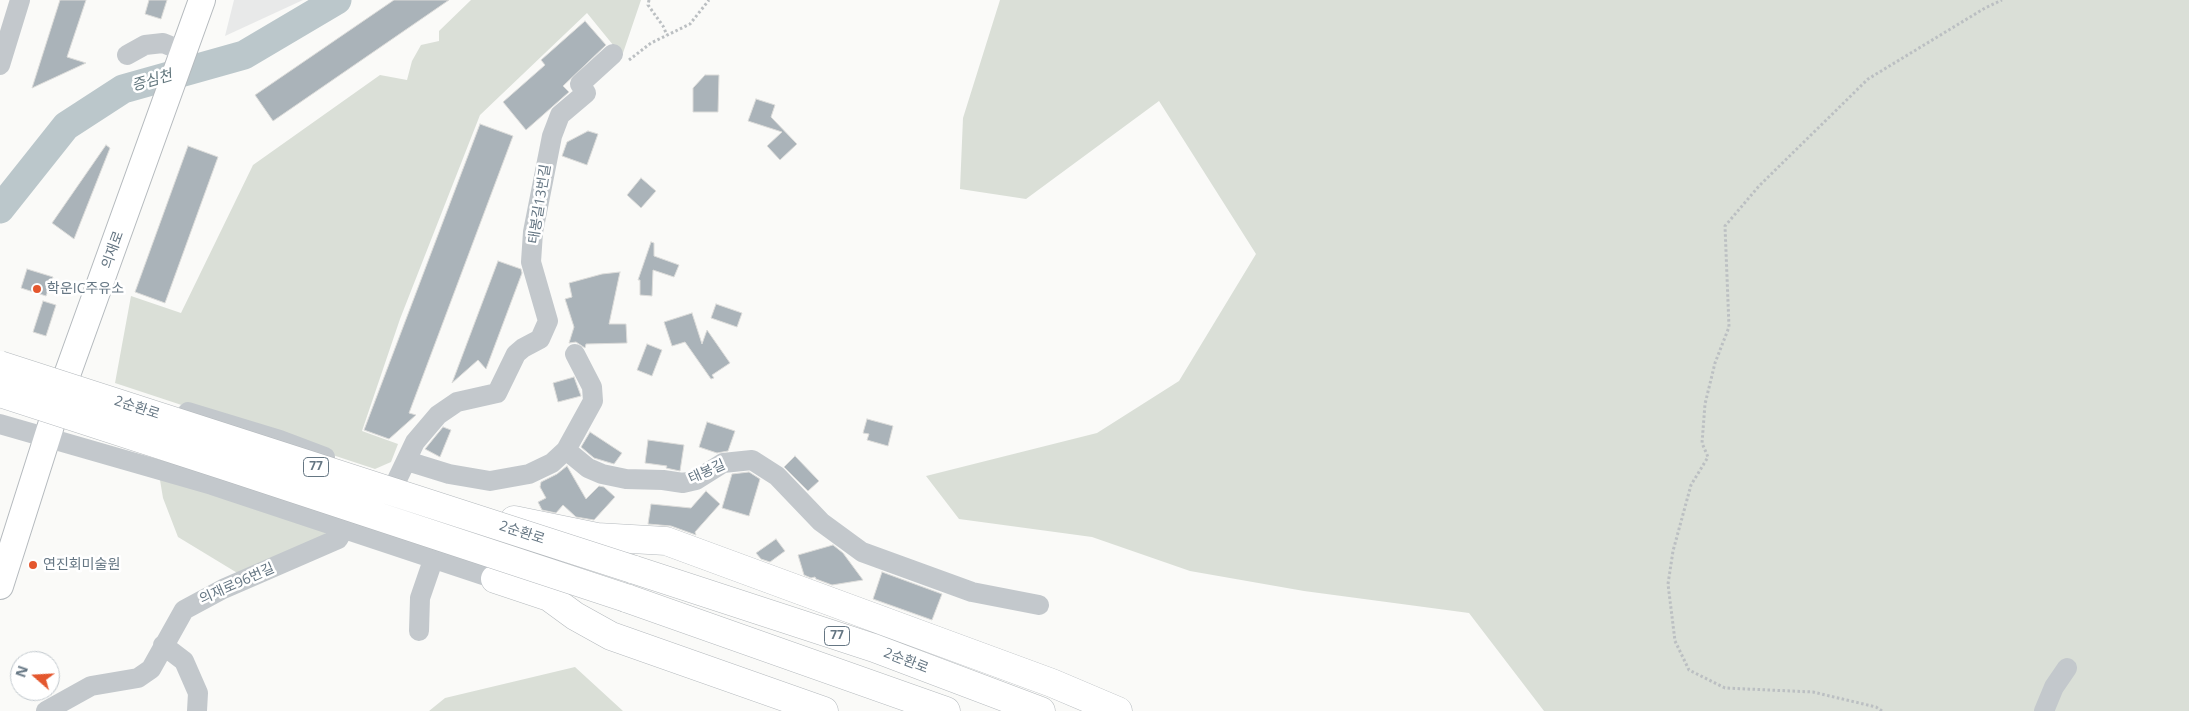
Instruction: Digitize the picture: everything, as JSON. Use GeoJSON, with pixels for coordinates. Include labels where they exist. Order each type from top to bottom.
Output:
{"type":"FeatureCollection","features":[{"type":"Feature","properties":{"kind":"highway","name":"2순환로"},"geometry":{"type":"LineString","coordinates":[[0,365],[874,648],[1040,711]]}},
{"type":"Feature","properties":{"kind":"highway","name":"2순환로"},"geometry":{"type":"LineString","coordinates":[[0,394],[626,598],[946,711]]}},
{"type":"Feature","properties":{"kind":"highway"},"geometry":{"type":"LineString","coordinates":[[514,520],[597,537],[666,541],[1052,682],[1118,711]]}},
{"type":"Feature","properties":{"kind":"highway"},"geometry":{"type":"LineString","coordinates":[[495,579],[549,597],[575,616],[611,636],[824,711]]}},
{"type":"Feature","properties":{"kind":"main road","name":"의재로"},"geometry":{"type":"LineString","coordinates":[[0,586],[67,375],[200,6]]}},
{"type":"Feature","properties":{"kind":"street"},"geometry":{"type":"LineString","coordinates":[[0,65],[20,0]]}},
{"type":"Feature","properties":{"kind":"street"},"geometry":{"type":"LineString","coordinates":[[127,55],[145,45],[163,43],[185,52]]}},
{"type":"Feature","properties":{"kind":"street","name":"태봉길13번길"},"geometry":{"type":"LineString","coordinates":[[407,461],[415,442],[438,415],[457,402],[497,393],[516,354],[540,339],[546,329],[547,312],[531,262],[533,232],[552,136],[560,116],[586,93],[580,84],[618,59]]}},
{"type":"Feature","properties":{"kind":"street"},"geometry":{"type":"LineString","coordinates":[[395,484],[407,461],[449,474],[490,481],[530,474],[552,463],[566,450],[593,401],[592,388],[575,354]]}},
{"type":"Feature","properties":{"kind":"street"},"geometry":{"type":"LineString","coordinates":[[0,355],[280,440],[395,484],[514,520]]}},
{"type":"Feature","properties":{"kind":"street"},"geometry":{"type":"LineString","coordinates":[[0,424],[212,485],[456,574]]}},
{"type":"Feature","properties":{"kind":"street","name":"태봉길"},"geometry":{"type":"LineString","coordinates":[[566,450],[588,468],[602,474],[626,479],[662,480],[683,483],[696,480],[724,463],[752,460],[777,476],[821,522],[862,552],[972,592],[1039,605]]}},
{"type":"Feature","properties":{"kind":"street","name":"의재로96번길"},"geometry":{"type":"LineString","coordinates":[[46,711],[91,686],[138,678],[151,668],[184,610],[198,600],[327,545],[395,484]]}},
{"type":"Feature","properties":{"kind":"street"},"geometry":{"type":"LineString","coordinates":[[342,533],[495,579]]}},
{"type":"Feature","properties":{"kind":"street"},"geometry":{"type":"LineString","coordinates":[[418,631],[420,598],[431,566]]}},
{"type":"Feature","properties":{"kind":"street"},"geometry":{"type":"LineString","coordinates":[[163,645],[184,661],[198,693],[197,711]]}},
{"type":"Feature","properties":{"kind":"street"},"geometry":{"type":"LineString","coordinates":[[2044,711],[2054,687],[2067,668]]}},
{"type":"Feature","properties":{"kind":"path"},"geometry":{"type":"LineString","coordinates":[[649,0],[648,5],[667,35]]}},
{"type":"Feature","properties":{"kind":"path"},"geometry":{"type":"LineString","coordinates":[[618,59],[690,24],[709,0]]}},
{"type":"Feature","properties":{"kind":"path"},"geometry":{"type":"LineString","coordinates":[[1882,711],[1876,707],[1813,692],[1725,688],[1689,670],[1675,641],[1668,584],[1673,551],[1691,485],[1708,457],[1702,443],[1705,404],[1715,363],[1729,326],[1725,226],[1759,186],[1868,79],[1985,8],[2002,0]]}},
{"type":"Feature","properties":{"kind":"shaded area"},"geometry":{"type":"Polygon","coordinates":[[[234,0],[303,0],[225,36],[234,0]]]}},
{"type":"Feature","properties":{"kind":"shaded area"},"geometry":{"type":"Polygon","coordinates":[[[471,0],[641,0],[622,56],[587,13],[480,115],[400,319],[362,431],[398,444],[391,462],[375,469],[115,383],[131,296],[181,313],[253,165],[380,75],[407,80],[412,61],[421,45],[439,41],[439,31],[471,0]]]}},
{"type":"Feature","properties":{"kind":"shaded area"},"geometry":{"type":"Polygon","coordinates":[[[1000,0],[2189,0],[2189,711],[1544,711],[1469,613],[1304,591],[1190,571],[1092,537],[959,519],[926,476],[1097,433],[1179,381],[1256,254],[1159,101],[1026,199],[960,189],[963,118],[1000,0]]]}},
{"type":"Feature","properties":{"kind":"shaded area"},"geometry":{"type":"Polygon","coordinates":[[[159,474],[330,530],[316,541],[239,574],[178,537],[163,498],[159,474]]]}},
{"type":"Feature","properties":{"kind":"shaded area"},"geometry":{"type":"Polygon","coordinates":[[[575,667],[623,711],[429,711],[445,698],[575,667]]]}},
{"type":"Feature","properties":{"kind":"building"},"geometry":{"type":"Polygon","coordinates":[[[60,0],[86,0],[67,57],[86,63],[32,88],[60,0]]]}},
{"type":"Feature","properties":{"kind":"building"},"geometry":{"type":"Polygon","coordinates":[[[149,0],[167,0],[161,19],[145,14],[149,0]]]}},
{"type":"Feature","properties":{"kind":"building"},"geometry":{"type":"Polygon","coordinates":[[[394,0],[449,0],[273,121],[255,95],[394,0]]]}},
{"type":"Feature","properties":{"kind":"building"},"geometry":{"type":"Polygon","coordinates":[[[585,21],[606,45],[563,86],[569,92],[526,130],[503,102],[545,65],[541,60],[585,21]]]}},
{"type":"Feature","properties":{"kind":"building"},"geometry":{"type":"Polygon","coordinates":[[[705,75],[719,75],[718,112],[693,112],[693,88],[705,75]]]}},
{"type":"Feature","properties":{"kind":"building"},"geometry":{"type":"Polygon","coordinates":[[[756,99],[775,105],[771,117],[797,144],[780,160],[767,146],[782,132],[748,121],[756,99]]]}},
{"type":"Feature","properties":{"kind":"building"},"geometry":{"type":"Polygon","coordinates":[[[480,124],[513,136],[409,413],[416,415],[389,439],[364,430],[480,124]]]}},
{"type":"Feature","properties":{"kind":"building"},"geometry":{"type":"Polygon","coordinates":[[[588,131],[598,134],[587,165],[562,156],[567,142],[588,131]]]}},
{"type":"Feature","properties":{"kind":"building"},"geometry":{"type":"Polygon","coordinates":[[[106,145],[110,148],[74,239],[52,223],[106,145]]]}},
{"type":"Feature","properties":{"kind":"building"},"geometry":{"type":"Polygon","coordinates":[[[188,146],[218,157],[165,303],[135,292],[188,146]]]}},
{"type":"Feature","properties":{"kind":"building"},"geometry":{"type":"Polygon","coordinates":[[[641,178],[656,191],[641,208],[627,195],[641,178]]]}},
{"type":"Feature","properties":{"kind":"building"},"geometry":{"type":"Polygon","coordinates":[[[651,242],[654,243],[654,256],[679,265],[674,277],[653,270],[652,296],[640,295],[640,280],[638,280],[651,242]]]}},
{"type":"Feature","properties":{"kind":"building"},"geometry":{"type":"Polygon","coordinates":[[[498,261],[521,269],[522,273],[486,369],[478,360],[452,383],[498,261]]]}},
{"type":"Feature","properties":{"kind":"building"},"geometry":{"type":"Polygon","coordinates":[[[27,269],[53,277],[46,296],[21,288],[27,269]]]}},
{"type":"Feature","properties":{"kind":"building"},"geometry":{"type":"Polygon","coordinates":[[[620,272],[609,324],[626,324],[627,343],[586,344],[585,348],[576,342],[569,343],[574,327],[565,299],[572,297],[569,283],[602,274],[620,272]]]}},
{"type":"Feature","properties":{"kind":"building"},"geometry":{"type":"Polygon","coordinates":[[[43,301],[56,305],[46,336],[33,332],[43,301]]]}},
{"type":"Feature","properties":{"kind":"building"},"geometry":{"type":"Polygon","coordinates":[[[716,304],[742,313],[737,327],[711,318],[716,304]]]}},
{"type":"Feature","properties":{"kind":"building"},"geometry":{"type":"Polygon","coordinates":[[[692,313],[702,344],[707,330],[730,363],[712,375],[714,378],[711,379],[685,342],[672,346],[664,322],[692,313]]]}},
{"type":"Feature","properties":{"kind":"building"},"geometry":{"type":"Polygon","coordinates":[[[647,344],[662,350],[652,376],[637,370],[647,344]]]}},
{"type":"Feature","properties":{"kind":"building"},"geometry":{"type":"Polygon","coordinates":[[[574,377],[581,396],[558,402],[553,383],[574,377]]]}},
{"type":"Feature","properties":{"kind":"building"},"geometry":{"type":"Polygon","coordinates":[[[867,419],[893,426],[888,446],[867,440],[869,434],[863,433],[867,419]]]}},
{"type":"Feature","properties":{"kind":"building"},"geometry":{"type":"Polygon","coordinates":[[[707,422],[735,431],[728,451],[717,453],[699,447],[707,422]]]}},
{"type":"Feature","properties":{"kind":"building"},"geometry":{"type":"Polygon","coordinates":[[[443,427],[451,430],[440,457],[425,449],[443,427]]]}},
{"type":"Feature","properties":{"kind":"building"},"geometry":{"type":"Polygon","coordinates":[[[590,432],[622,453],[614,464],[594,458],[581,447],[590,432]]]}},
{"type":"Feature","properties":{"kind":"building"},"geometry":{"type":"Polygon","coordinates":[[[648,440],[684,445],[680,471],[666,468],[667,466],[645,463],[648,440]]]}},
{"type":"Feature","properties":{"kind":"building"},"geometry":{"type":"Polygon","coordinates":[[[795,456],[819,481],[808,491],[784,467],[795,456]]]}},
{"type":"Feature","properties":{"kind":"building"},"geometry":{"type":"Polygon","coordinates":[[[567,466],[586,499],[599,486],[604,487],[615,497],[594,520],[576,517],[563,505],[556,513],[542,510],[538,502],[546,498],[540,487],[541,482],[557,474],[567,466]]]}},
{"type":"Feature","properties":{"kind":"building"},"geometry":{"type":"Polygon","coordinates":[[[749,472],[760,479],[749,516],[722,508],[732,474],[749,472]]]}},
{"type":"Feature","properties":{"kind":"building"},"geometry":{"type":"Polygon","coordinates":[[[706,491],[720,504],[695,532],[696,535],[671,526],[648,524],[651,504],[691,508],[706,491]]]}},
{"type":"Feature","properties":{"kind":"building"},"geometry":{"type":"Polygon","coordinates":[[[776,539],[785,551],[770,562],[761,559],[756,553],[776,539]]]}},
{"type":"Feature","properties":{"kind":"building"},"geometry":{"type":"Polygon","coordinates":[[[833,545],[843,553],[863,580],[832,585],[815,577],[811,578],[804,575],[798,555],[833,545]]]}},
{"type":"Feature","properties":{"kind":"building"},"geometry":{"type":"Polygon","coordinates":[[[882,572],[942,594],[932,620],[873,599],[882,572]]]}},
{"type":"Feature","properties":{"kind":"waterway","name":"증심천"},"geometry":{"type":"LineString","coordinates":[[0,209],[66,126],[123,89],[244,55],[337,0]]}},
{"type":"Feature","properties":{"kind":"place","name":"학운IC주유소"},"geometry":{"type":"Point","coordinates":[37,289]}},
{"type":"Feature","properties":{"kind":"place","name":"연진회미술원"},"geometry":{"type":"Point","coordinates":[33,565]}}]}
